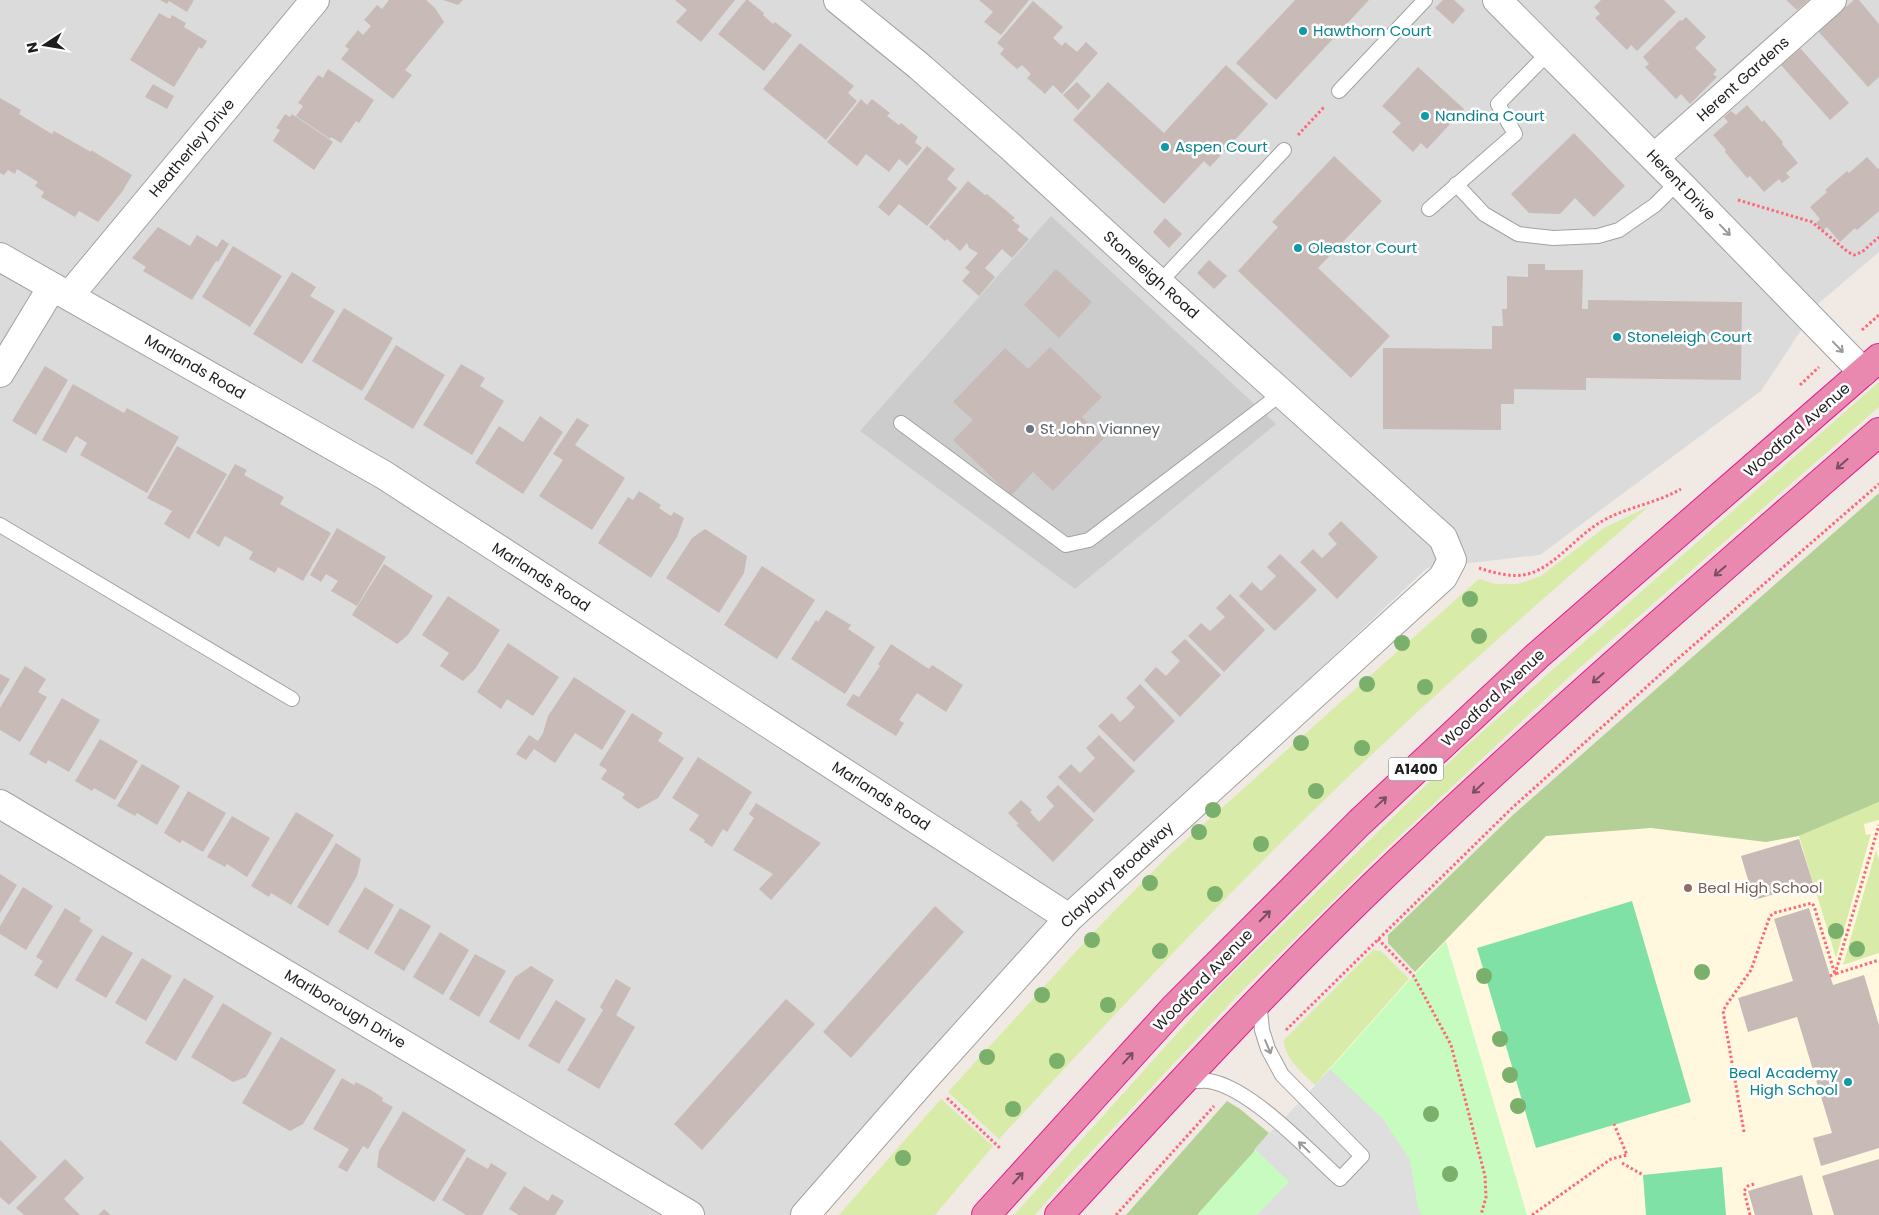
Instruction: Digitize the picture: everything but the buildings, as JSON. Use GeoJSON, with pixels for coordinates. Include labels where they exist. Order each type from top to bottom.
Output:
{"type":"FeatureCollection","features":[{"type":"Feature","properties":{"kind":"highway","name":"Woodford Avenue"},"geometry":{"type":"LineString","coordinates":[[986,1215],[1174,1008],[1359,823],[1537,656],[1871,365]]}},
{"type":"Feature","properties":{"kind":"highway"},"geometry":{"type":"LineString","coordinates":[[1059,1215],[1259,1000],[1398,862],[1575,698],[1879,432]]}},
{"type":"Feature","properties":{"kind":"street","name":"Heatherley Drive"},"geometry":{"type":"LineString","coordinates":[[0,373],[61,291],[315,0]]}},
{"type":"Feature","properties":{"kind":"street","name":"Stoneleigh Road"},"geometry":{"type":"LineString","coordinates":[[838,0],[919,66],[983,122],[1443,538],[1452,560]]}},
{"type":"Feature","properties":{"kind":"street","name":"Herent Drive"},"geometry":{"type":"LineString","coordinates":[[1497,0],[1678,182],[1871,365]]}},
{"type":"Feature","properties":{"kind":"street","name":"Herent Gardens"},"geometry":{"type":"LineString","coordinates":[[1654,158],[1832,0]]}},
{"type":"Feature","properties":{"kind":"street","name":"Marlands Road"},"geometry":{"type":"LineString","coordinates":[[0,257],[384,475],[1069,918]]}},
{"type":"Feature","properties":{"kind":"street","name":"Claybury Broadway"},"geometry":{"type":"LineString","coordinates":[[805,1215],[1069,918],[1443,577],[1452,560]]}},
{"type":"Feature","properties":{"kind":"street","name":"Marlborough Drive"},"geometry":{"type":"LineString","coordinates":[[0,804],[690,1215]]}},
{"type":"Feature","properties":{"kind":"lane"},"geometry":{"type":"LineString","coordinates":[[1339,91],[1425,0]]}},
{"type":"Feature","properties":{"kind":"lane"},"geometry":{"type":"LineString","coordinates":[[1429,209],[1515,134],[1498,104],[1549,52]]}},
{"type":"Feature","properties":{"kind":"lane"},"geometry":{"type":"LineString","coordinates":[[1159,283],[1284,150]]}},
{"type":"Feature","properties":{"kind":"lane"},"geometry":{"type":"LineString","coordinates":[[1456,184],[1484,214],[1518,234],[1553,238],[1598,236],[1619,230],[1655,205],[1678,182]]}},
{"type":"Feature","properties":{"kind":"lane"},"geometry":{"type":"LineString","coordinates":[[901,422],[1066,545],[1089,540],[1282,393]]}},
{"type":"Feature","properties":{"kind":"lane"},"geometry":{"type":"LineString","coordinates":[[0,525],[292,700]]}},
{"type":"Feature","properties":{"kind":"lane"},"geometry":{"type":"LineString","coordinates":[[1181,1082],[1209,1082],[1229,1089],[1254,1102],[1340,1180],[1362,1156],[1282,1075],[1268,1049],[1262,1030],[1259,1000]]}},
{"type":"Feature","properties":{"kind":"path"},"geometry":{"type":"LineString","coordinates":[[1298,135],[1330,101]]}},
{"type":"Feature","properties":{"kind":"path"},"geometry":{"type":"LineString","coordinates":[[1735,199],[1812,222],[1854,255],[1862,252],[1879,237]]}},
{"type":"Feature","properties":{"kind":"path"},"geometry":{"type":"LineString","coordinates":[[1268,1049],[1518,802],[1879,484]]}},
{"type":"Feature","properties":{"kind":"path"},"geometry":{"type":"LineString","coordinates":[[1452,560],[1489,572],[1507,575],[1528,574],[1545,566],[1598,523],[1621,511],[1679,491]]}},
{"type":"Feature","properties":{"kind":"path"},"geometry":{"type":"LineString","coordinates":[[1835,974],[1879,825]]}},
{"type":"Feature","properties":{"kind":"path"},"geometry":{"type":"LineString","coordinates":[[1744,1132],[1723,1011],[1751,970],[1770,916],[1812,903],[1835,974]]}},
{"type":"Feature","properties":{"kind":"path"},"geometry":{"type":"LineString","coordinates":[[1378,939],[1413,975],[1451,1045],[1485,1176],[1486,1197],[1481,1215]]}},
{"type":"Feature","properties":{"kind":"path"},"geometry":{"type":"LineString","coordinates":[[1830,976],[1879,960]]}},
{"type":"Feature","properties":{"kind":"path"},"geometry":{"type":"LineString","coordinates":[[1116,1215],[1229,1089]]}},
{"type":"Feature","properties":{"kind":"path"},"geometry":{"type":"LineString","coordinates":[[967,1118],[1001,1149]]}},
{"type":"Feature","properties":{"kind":"path"},"geometry":{"type":"LineString","coordinates":[[1532,1215],[1611,1159],[1627,1155],[1614,1124]]}},
{"type":"Feature","properties":{"kind":"path"},"geometry":{"type":"LineString","coordinates":[[1622,1163],[1643,1175]]}},
{"type":"Feature","properties":{"kind":"path"},"geometry":{"type":"LineString","coordinates":[[1750,1215],[1744,1191],[1748,1186],[1754,1184]]}},
{"type":"Feature","properties":{"kind":"shaded area"},"geometry":{"type":"Polygon","coordinates":[[[0,0],[1879,0],[1879,252],[1819,303],[1761,391],[1540,555],[1427,568],[1086,889],[791,1215],[0,1215],[0,0]]]}},
{"type":"Feature","properties":{"kind":"shaded area"},"geometry":{"type":"Polygon","coordinates":[[[1051,216],[1276,424],[1075,589],[860,431],[1051,216]]]}},
{"type":"Feature","properties":{"kind":"shaded area","name":"Beal High School"},"geometry":{"type":"Polygon","coordinates":[[[1879,554],[1879,1215],[1197,1215],[1415,972],[1546,836],[1879,554]]]}},
{"type":"Feature","properties":{"kind":"shaded area"},"geometry":{"type":"Polygon","coordinates":[[[1330,1069],[1383,1119],[1410,1160],[1418,1208],[1422,1215],[1257,1215],[1289,1182],[1255,1149],[1330,1069]]]}},
{"type":"Feature","properties":{"kind":"green space"},"geometry":{"type":"Polygon","coordinates":[[[1879,382],[1879,407],[1569,677],[1374,860],[1236,997],[1075,1169],[1035,1215],[1014,1215],[1218,988],[1464,748],[1879,382]]]}},
{"type":"Feature","properties":{"kind":"green space"},"geometry":{"type":"Polygon","coordinates":[[[1879,493],[1879,802],[1799,836],[1766,842],[1651,828],[1546,836],[1415,972],[1388,943],[1388,935],[1514,814],[1879,493]]]}},
{"type":"Feature","properties":{"kind":"green space"},"geometry":{"type":"Polygon","coordinates":[[[1648,507],[1514,624],[1333,791],[1188,938],[999,1139],[948,1092],[1092,934],[1169,855],[1479,579],[1496,584],[1518,584],[1541,576],[1604,528],[1648,507]]]}},
{"type":"Feature","properties":{"kind":"green space"},"geometry":{"type":"Polygon","coordinates":[[[1879,802],[1879,820],[1864,824],[1866,835],[1871,834],[1836,958],[1799,836],[1879,802]]]}},
{"type":"Feature","properties":{"kind":"green space"},"geometry":{"type":"Polygon","coordinates":[[[1876,850],[1879,860],[1879,953],[1843,965],[1876,850]]]}},
{"type":"Feature","properties":{"kind":"green space"},"geometry":{"type":"Polygon","coordinates":[[[1632,901],[1691,1102],[1536,1148],[1477,948],[1632,901]]]}},
{"type":"Feature","properties":{"kind":"green space"},"geometry":{"type":"Polygon","coordinates":[[[1446,941],[1527,1215],[1197,1215],[1402,988],[1446,941]]]}},
{"type":"Feature","properties":{"kind":"green space"},"geometry":{"type":"Polygon","coordinates":[[[1373,950],[1381,951],[1409,979],[1315,1085],[1291,1059],[1287,1053],[1284,1040],[1373,950]]]}},
{"type":"Feature","properties":{"kind":"green space"},"geometry":{"type":"Polygon","coordinates":[[[941,1099],[993,1146],[935,1215],[839,1215],[941,1099]]]}},
{"type":"Feature","properties":{"kind":"green space"},"geometry":{"type":"Polygon","coordinates":[[[1227,1101],[1240,1109],[1269,1133],[1255,1149],[1229,1215],[1126,1215],[1227,1101]]]}},
{"type":"Feature","properties":{"kind":"green space"},"geometry":{"type":"Polygon","coordinates":[[[1722,1167],[1726,1215],[1646,1215],[1643,1175],[1722,1167]]]}},
{"type":"Feature","properties":{"kind":"place","name":"Hawthorn Court"},"geometry":{"type":"Point","coordinates":[1303,31]}},
{"type":"Feature","properties":{"kind":"place","name":"Nandina Court"},"geometry":{"type":"Point","coordinates":[1425,116]}},
{"type":"Feature","properties":{"kind":"place","name":"Aspen Court"},"geometry":{"type":"Point","coordinates":[1165,147]}},
{"type":"Feature","properties":{"kind":"place","name":"Oleastor Court"},"geometry":{"type":"Point","coordinates":[1298,248]}},
{"type":"Feature","properties":{"kind":"place","name":"Stoneleigh Court"},"geometry":{"type":"Point","coordinates":[1617,337]}},
{"type":"Feature","properties":{"kind":"place","name":"St John Vianney"},"geometry":{"type":"Point","coordinates":[1030,429]}},
{"type":"Feature","properties":{"kind":"place","name":"Beal High School"},"geometry":{"type":"Point","coordinates":[1688,888]}},
{"type":"Feature","properties":{"kind":"place","name":"Beal Academy High School"},"geometry":{"type":"Point","coordinates":[1848,1082]}}]}
